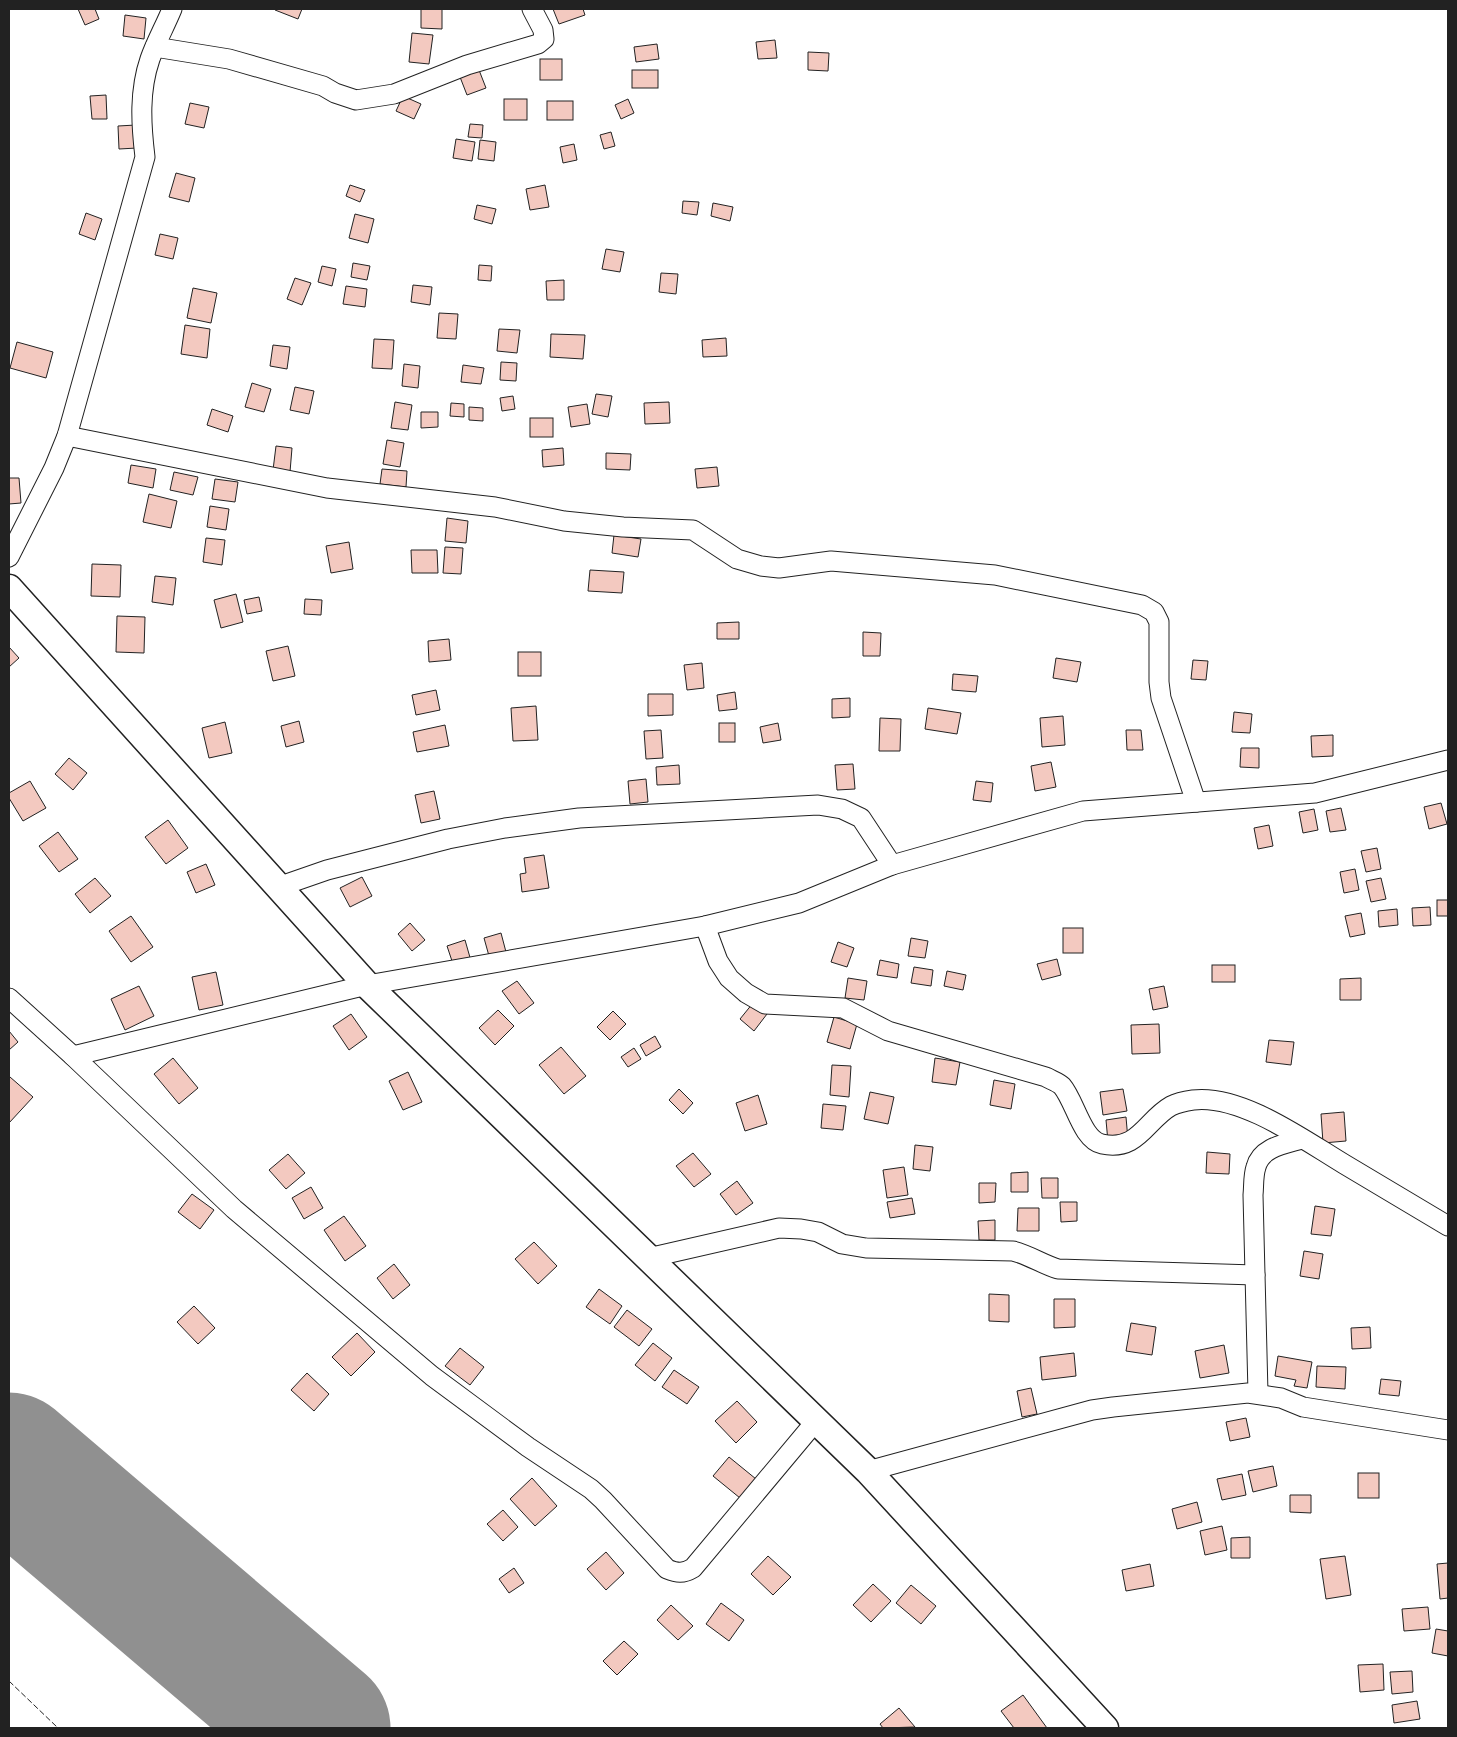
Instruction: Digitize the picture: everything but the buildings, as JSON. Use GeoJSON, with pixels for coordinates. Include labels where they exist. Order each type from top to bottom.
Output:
{"type":"FeatureCollection","features":[{"type":"Feature","properties":{"kind":"street"},"geometry":{"type":"LineString","coordinates":[[9,557],[54,468],[67,436],[145,157],[141,127],[142,93],[155,47],[172,9]]}},
{"type":"Feature","properties":{"kind":"street"},"geometry":{"type":"LineString","coordinates":[[155,47],[229,58],[323,86],[335,93],[356,100],[394,94],[467,65],[538,44],[544,39],[543,30],[532,9]]}},
{"type":"Feature","properties":{"kind":"street"},"geometry":{"type":"LineString","coordinates":[[67,436],[327,488],[496,507],[564,521],[623,527],[693,530],[737,559],[761,566],[779,568],[831,561],[995,575],[1142,605],[1154,612],[1159,622],[1159,682],[1161,698],[1196,802]]}},
{"type":"Feature","properties":{"kind":"street"},"geometry":{"type":"LineString","coordinates":[[9,588],[367,985],[868,1471],[1106,1728]]}},
{"type":"Feature","properties":{"kind":"street"},"geometry":{"type":"LineString","coordinates":[[73,1056],[367,985],[705,926],[799,903],[892,865],[1083,811],[1330,790],[1448,760]]}},
{"type":"Feature","properties":{"kind":"street"},"geometry":{"type":"LineString","coordinates":[[278,887],[327,870],[448,839],[505,828],[578,818],[818,805],[842,809],[861,818],[892,865]]}},
{"type":"Feature","properties":{"kind":"street"},"geometry":{"type":"LineString","coordinates":[[705,926],[718,961],[728,978],[746,993],[765,1004],[843,1008],[888,1032],[1046,1077],[1061,1085],[1089,1136],[1100,1144],[1116,1145],[1137,1138],[1156,1117],[1172,1105],[1194,1100],[1218,1100],[1254,1112],[1448,1226]]}},
{"type":"Feature","properties":{"kind":"street"},"geometry":{"type":"LineString","coordinates":[[9,998],[234,1209],[432,1376],[528,1447],[591,1489],[667,1569],[675,1573],[685,1572],[693,1568],[816,1421]]}},
{"type":"Feature","properties":{"kind":"street"},"geometry":{"type":"LineString","coordinates":[[1258,1393],[1253,1195],[1256,1166],[1270,1149],[1302,1139]]}},
{"type":"Feature","properties":{"kind":"street"},"geometry":{"type":"LineString","coordinates":[[648,1258],[778,1228],[794,1228],[818,1232],[842,1244],[866,1248],[1028,1254],[1044,1264],[1058,1268],[1255,1275]]}},
{"type":"Feature","properties":{"kind":"street"},"geometry":{"type":"LineString","coordinates":[[868,1471],[1092,1410],[1248,1393],[1281,1398],[1303,1406],[1448,1430]]}},
{"type":"Feature","properties":{"kind":"runway"},"geometry":{"type":"LineString","coordinates":[[9,1463],[320,1728]]}},
{"type":"Feature","properties":{"kind":"fence"},"geometry":{"type":"LineString","coordinates":[[9,1681],[58,1728]]}}]}
